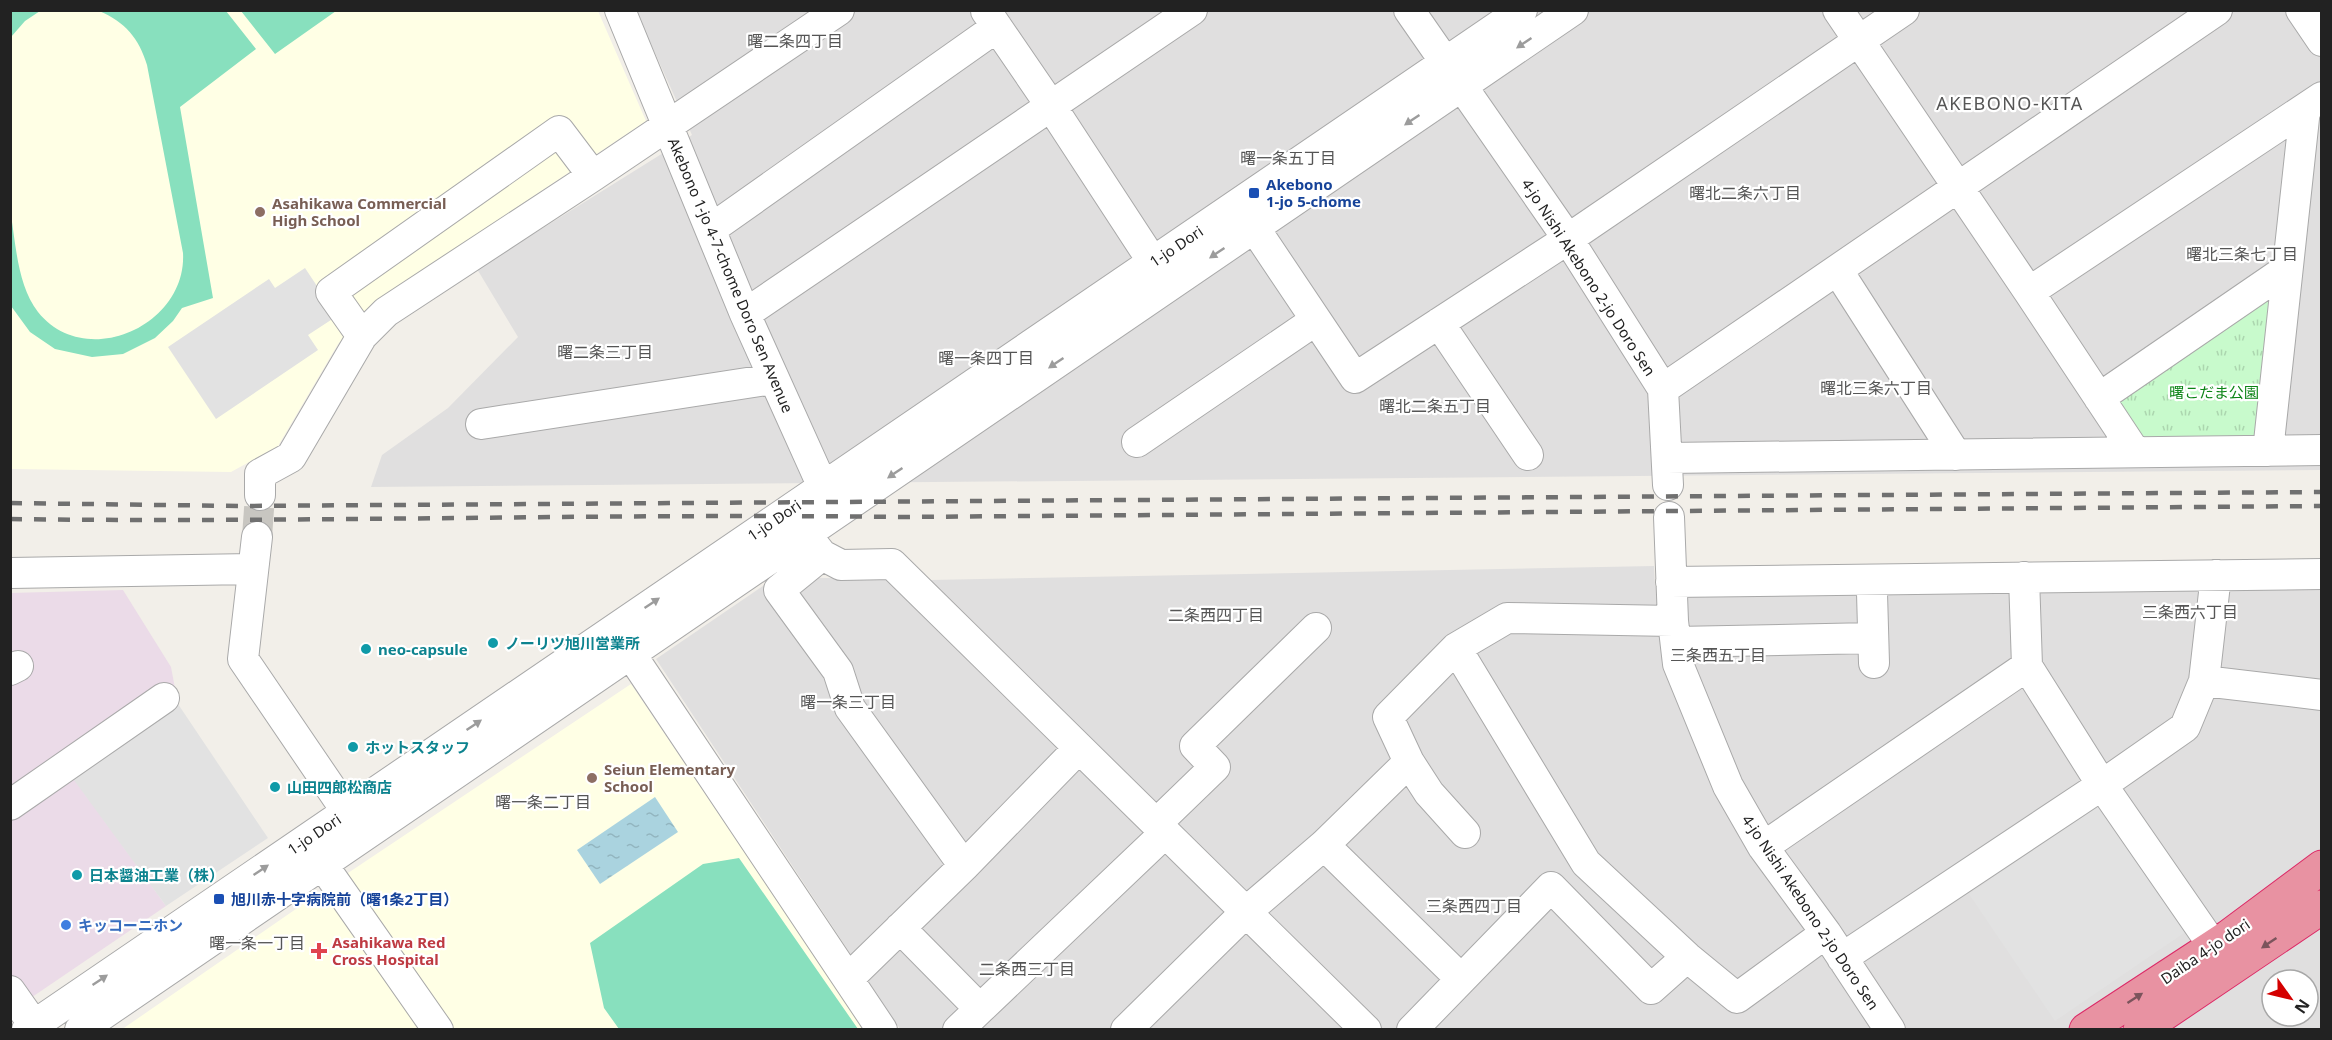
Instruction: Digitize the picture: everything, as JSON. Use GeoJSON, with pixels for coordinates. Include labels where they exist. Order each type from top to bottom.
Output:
{"type":"FeatureCollection","features":[{"type":"Feature","properties":{"kind":"highway","name":"Daiba 4-jo dori"},"geometry":{"type":"LineString","coordinates":[[2086,1029],[2221,942],[2322,867]]}},
{"type":"Feature","properties":{"kind":"highway"},"geometry":{"type":"LineString","coordinates":[[2221,942],[2322,886]]}},
{"type":"Feature","properties":{"kind":"highway","name":"Daiba 4-jo dori"},"geometry":{"type":"LineString","coordinates":[[2140,1029],[2322,908]]}},
{"type":"Feature","properties":{"kind":"street"},"geometry":{"type":"LineString","coordinates":[[260,495],[260,474],[291,457],[362,336],[386,312],[669,125],[620,10]]}},
{"type":"Feature","properties":{"kind":"street","name":"Akebono 1-jo 4-7-chome Doro Sen Avenue"},"geometry":{"type":"LineString","coordinates":[[833,515],[818,476],[745,314],[669,125],[839,10]]}},
{"type":"Feature","properties":{"kind":"street"},"geometry":{"type":"LineString","coordinates":[[745,314],[1192,10]]}},
{"type":"Feature","properties":{"kind":"street","name":"4-jo Nishi Akebono 2-jo Doro Sen"},"geometry":{"type":"LineString","coordinates":[[1409,10],[1568,239],[1663,389],[1668,471],[1956,455]]}},
{"type":"Feature","properties":{"kind":"street","name":"1-jo Dori"},"geometry":{"type":"LineString","coordinates":[[1452,75],[1522,10]]}},
{"type":"Feature","properties":{"kind":"street","name":"1-jo Dori"},"geometry":{"type":"LineString","coordinates":[[44,1024],[347,811],[833,515],[1160,274],[1452,75],[1573,10]]}},
{"type":"Feature","properties":{"kind":"street"},"geometry":{"type":"LineString","coordinates":[[1838,10],[2135,452]]}},
{"type":"Feature","properties":{"kind":"street"},"geometry":{"type":"LineString","coordinates":[[1246,215],[1355,378],[1568,239],[1904,10]]}},
{"type":"Feature","properties":{"kind":"street"},"geometry":{"type":"LineString","coordinates":[[1663,389],[1838,272],[1957,187],[2217,10]]}},
{"type":"Feature","properties":{"kind":"street"},"geometry":{"type":"LineString","coordinates":[[2301,10],[2322,41]]}},
{"type":"Feature","properties":{"kind":"street"},"geometry":{"type":"LineString","coordinates":[[711,229],[991,19],[1051,106],[1160,274]]}},
{"type":"Feature","properties":{"kind":"street"},"geometry":{"type":"LineString","coordinates":[[2029,292],[2313,103]]}},
{"type":"Feature","properties":{"kind":"street"},"geometry":{"type":"LineString","coordinates":[[2268,451],[2287,269],[2313,103]]}},
{"type":"Feature","properties":{"kind":"street"},"geometry":{"type":"LineString","coordinates":[[362,336],[331,292],[559,131],[594,176]]}},
{"type":"Feature","properties":{"kind":"street"},"geometry":{"type":"LineString","coordinates":[[2099,398],[2287,269]]}},
{"type":"Feature","properties":{"kind":"street"},"geometry":{"type":"LineString","coordinates":[[1838,272],[1956,455],[2322,450]]}},
{"type":"Feature","properties":{"kind":"street","name":"1-jo Dori"},"geometry":{"type":"LineString","coordinates":[[805,533],[821,488],[1160,274]]}},
{"type":"Feature","properties":{"kind":"street"},"geometry":{"type":"LineString","coordinates":[[1137,442],[1316,320]]}},
{"type":"Feature","properties":{"kind":"street"},"geometry":{"type":"LineString","coordinates":[[1439,323],[1528,455]]}},
{"type":"Feature","properties":{"kind":"street"},"geometry":{"type":"LineString","coordinates":[[481,424],[773,379]]}},
{"type":"Feature","properties":{"kind":"street","name":"4-jo Nishi Akebono 2-jo Doro Sen"},"geometry":{"type":"LineString","coordinates":[[1670,517],[1671,582],[1678,664],[1728,786],[1763,847],[1826,933],[1890,1029]]}},
{"type":"Feature","properties":{"kind":"street"},"geometry":{"type":"LineString","coordinates":[[964,866],[850,708],[838,671],[780,590],[805,533],[841,565],[892,564],[1366,1029]]}},
{"type":"Feature","properties":{"kind":"street"},"geometry":{"type":"LineString","coordinates":[[257,537],[243,659],[364,836]]}},
{"type":"Feature","properties":{"kind":"street"},"geometry":{"type":"LineString","coordinates":[[10,573],[252,569]]}},
{"type":"Feature","properties":{"kind":"street"},"geometry":{"type":"LineString","coordinates":[[1671,582],[2322,574]]}},
{"type":"Feature","properties":{"kind":"street"},"geometry":{"type":"LineString","coordinates":[[1842,958],[2102,785],[2184,727],[2204,681],[2216,575]]}},
{"type":"Feature","properties":{"kind":"street"},"geometry":{"type":"LineString","coordinates":[[2024,577],[2027,666],[2102,785],[2221,942]]}},
{"type":"Feature","properties":{"kind":"street"},"geometry":{"type":"LineString","coordinates":[[1465,833],[1429,793],[1409,762],[1388,717],[1456,648],[1507,618],[1873,651],[1872,593]]}},
{"type":"Feature","properties":{"kind":"street"},"geometry":{"type":"LineString","coordinates":[[958,1029],[1161,828],[1215,767],[1195,746],[1316,628]]}},
{"type":"Feature","properties":{"kind":"street"},"geometry":{"type":"LineString","coordinates":[[623,641],[882,1029]]}},
{"type":"Feature","properties":{"kind":"street","name":"1-jo Dori"},"geometry":{"type":"LineString","coordinates":[[80,1029],[364,836],[623,641]]}},
{"type":"Feature","properties":{"kind":"street"},"geometry":{"type":"LineString","coordinates":[[1456,648],[1586,863],[1687,957],[1737,998],[1826,933]]}},
{"type":"Feature","properties":{"kind":"street"},"geometry":{"type":"LineString","coordinates":[[1763,847],[2027,666]]}},
{"type":"Feature","properties":{"kind":"street"},"geometry":{"type":"LineString","coordinates":[[2204,681],[2322,694]]}},
{"type":"Feature","properties":{"kind":"street"},"geometry":{"type":"LineString","coordinates":[[10,805],[164,698]]}},
{"type":"Feature","properties":{"kind":"street"},"geometry":{"type":"LineString","coordinates":[[849,978],[964,866],[1079,748]]}},
{"type":"Feature","properties":{"kind":"street"},"geometry":{"type":"LineString","coordinates":[[1126,1029],[1246,912],[1324,845],[1409,762]]}},
{"type":"Feature","properties":{"kind":"street"},"geometry":{"type":"LineString","coordinates":[[1324,845],[1461,979]]}},
{"type":"Feature","properties":{"kind":"street"},"geometry":{"type":"LineString","coordinates":[[322,864],[438,1029]]}},
{"type":"Feature","properties":{"kind":"street"},"geometry":{"type":"LineString","coordinates":[[1412,1029],[1551,887],[1651,989],[1687,957]]}},
{"type":"Feature","properties":{"kind":"street"},"geometry":{"type":"LineString","coordinates":[[900,928],[980,1009]]}},
{"type":"Feature","properties":{"kind":"street"},"geometry":{"type":"LineString","coordinates":[[10,991],[44,1024]]}},
{"type":"Feature","properties":{"kind":"shaded area","name":"Asahikawa Commercial High School"},"geometry":{"type":"Polygon","coordinates":[[[11,11],[598,11],[646,121],[373,303],[338,344],[278,446],[231,472],[11,469],[11,11]]]}},
{"type":"Feature","properties":{"kind":"shaded area"},"geometry":{"type":"Polygon","coordinates":[[[636,11],[2321,11],[2321,470],[371,487],[382,455],[448,408],[518,337],[477,269],[692,135],[636,11]]]}},
{"type":"Feature","properties":{"kind":"shaded area"},"geometry":{"type":"Polygon","coordinates":[[[305,268],[337,316],[308,335],[318,350],[216,419],[168,347],[269,279],[275,288],[305,268]]]}},
{"type":"Feature","properties":{"kind":"shaded area"},"geometry":{"type":"Polygon","coordinates":[[[1654,566],[1655,586],[2321,582],[2321,1029],[900,1029],[656,659],[776,577],[931,580],[1654,566]]]}},
{"type":"Feature","properties":{"kind":"shaded area"},"geometry":{"type":"Polygon","coordinates":[[[123,590],[171,667],[178,704],[72,776],[166,906],[13,1010],[10,1007],[10,593],[123,590]]]}},
{"type":"Feature","properties":{"kind":"shaded area","name":"Seiun Elementary School"},"geometry":{"type":"Polygon","coordinates":[[[631,684],[863,1029],[121,1030],[348,873],[631,684]]]}},
{"type":"Feature","properties":{"kind":"shaded area"},"geometry":{"type":"Polygon","coordinates":[[[178,704],[268,838],[166,906],[71,776],[178,704]]]}},
{"type":"Feature","properties":{"kind":"shaded area"},"geometry":{"type":"Polygon","coordinates":[[[2100,804],[2187,931],[2055,1021],[1969,894],[2100,804]]]}},
{"type":"Feature","properties":{"kind":"green space"},"geometry":{"type":"Polygon","coordinates":[[[11,10],[40,11],[25,21],[11,37],[11,10]]]}},
{"type":"Feature","properties":{"kind":"green space"},"geometry":{"type":"Polygon","coordinates":[[[99,11],[226,11],[256,49],[180,107],[213,298],[182,308],[173,321],[155,338],[123,354],[92,357],[55,349],[30,332],[11,306],[11,215],[19,266],[31,302],[38,312],[58,329],[81,338],[106,339],[130,332],[151,319],[169,301],[180,279],[183,253],[144,55],[124,26],[99,11]]]}},
{"type":"Feature","properties":{"kind":"green space"},"geometry":{"type":"Polygon","coordinates":[[[241,11],[336,11],[275,54],[241,11]]]}},
{"type":"Feature","properties":{"kind":"green space","name":"曙こだま公園"},"geometry":{"type":"Polygon","coordinates":[[[2287,269],[2268,451],[2135,452],[2099,398],[2287,269]]]}},
{"type":"Feature","properties":{"kind":"green space"},"geometry":{"type":"Polygon","coordinates":[[[739,858],[858,1029],[619,1029],[604,1008],[590,943],[703,864],[739,858]]]}},
{"type":"Feature","properties":{"kind":"water"},"geometry":{"type":"Polygon","coordinates":[[[655,797],[678,832],[600,884],[577,850],[655,797]]]}},
{"type":"Feature","properties":{"kind":"tunnel"},"geometry":{"type":"LineString","coordinates":[[257,537],[260,495]]}},
{"type":"Feature","properties":{"kind":"railway"},"geometry":{"type":"LineString","coordinates":[[10,503],[239,506],[2322,492]]}},
{"type":"Feature","properties":{"kind":"railway"},"geometry":{"type":"LineString","coordinates":[[10,519],[901,517],[2322,506]]}},
{"type":"Feature","properties":{"kind":"place","name":"Akebono 1-jo 5-chome"},"geometry":{"type":"Point","coordinates":[1254,193]}},
{"type":"Feature","properties":{"kind":"place","name":"Asahikawa Commercial High School"},"geometry":{"type":"Point","coordinates":[260,212]}},
{"type":"Feature","properties":{"kind":"place","name":"ノーリツ旭川営業所"},"geometry":{"type":"Point","coordinates":[493,643]}},
{"type":"Feature","properties":{"kind":"place","name":"neo‐capsule"},"geometry":{"type":"Point","coordinates":[366,649]}},
{"type":"Feature","properties":{"kind":"place","name":"ホットスタッフ"},"geometry":{"type":"Point","coordinates":[353,747]}},
{"type":"Feature","properties":{"kind":"place","name":"Seiun Elementary School"},"geometry":{"type":"Point","coordinates":[592,778]}},
{"type":"Feature","properties":{"kind":"place","name":"山田四郎松商店"},"geometry":{"type":"Point","coordinates":[275,787]}},
{"type":"Feature","properties":{"kind":"place","name":"日本醤油工業（株）"},"geometry":{"type":"Point","coordinates":[77,875]}},
{"type":"Feature","properties":{"kind":"place","name":"旭川赤十字病院前（曙1条2丁目）"},"geometry":{"type":"Point","coordinates":[219,899]}},
{"type":"Feature","properties":{"kind":"place","name":"キッコーニホン"},"geometry":{"type":"Point","coordinates":[66,925]}},
{"type":"Feature","properties":{"kind":"place","name":"Asahikawa Red Cross Hospital"},"geometry":{"type":"Point","coordinates":[319,951]}},
{"type":"Feature","properties":{"kind":"district","name":"曙二条四丁目"},"geometry":{"type":"Point","coordinates":[795,41]}},
{"type":"Feature","properties":{"kind":"district","name":"AKEBONO-KITA"},"geometry":{"type":"Point","coordinates":[2010,103]}},
{"type":"Feature","properties":{"kind":"district","name":"曙一条五丁目"},"geometry":{"type":"Point","coordinates":[1288,158]}},
{"type":"Feature","properties":{"kind":"district","name":"曙北二条六丁目"},"geometry":{"type":"Point","coordinates":[1745,193]}},
{"type":"Feature","properties":{"kind":"district","name":"曙北三条七丁目"},"geometry":{"type":"Point","coordinates":[2242,254]}},
{"type":"Feature","properties":{"kind":"district","name":"曙二条三丁目"},"geometry":{"type":"Point","coordinates":[605,352]}},
{"type":"Feature","properties":{"kind":"district","name":"曙一条四丁目"},"geometry":{"type":"Point","coordinates":[986,358]}},
{"type":"Feature","properties":{"kind":"district","name":"曙北三条六丁目"},"geometry":{"type":"Point","coordinates":[1876,388]}},
{"type":"Feature","properties":{"kind":"district","name":"曙北二条五丁目"},"geometry":{"type":"Point","coordinates":[1435,406]}},
{"type":"Feature","properties":{"kind":"district","name":"三条西六丁目"},"geometry":{"type":"Point","coordinates":[2190,612]}},
{"type":"Feature","properties":{"kind":"district","name":"二条西四丁目"},"geometry":{"type":"Point","coordinates":[1216,615]}},
{"type":"Feature","properties":{"kind":"district","name":"三条西五丁目"},"geometry":{"type":"Point","coordinates":[1718,655]}},
{"type":"Feature","properties":{"kind":"district","name":"曙一条三丁目"},"geometry":{"type":"Point","coordinates":[848,702]}},
{"type":"Feature","properties":{"kind":"district","name":"曙一条二丁目"},"geometry":{"type":"Point","coordinates":[543,802]}},
{"type":"Feature","properties":{"kind":"district","name":"三条西四丁目"},"geometry":{"type":"Point","coordinates":[1474,906]}},
{"type":"Feature","properties":{"kind":"district","name":"曙一条一丁目"},"geometry":{"type":"Point","coordinates":[257,943]}},
{"type":"Feature","properties":{"kind":"district","name":"二条西三丁目"},"geometry":{"type":"Point","coordinates":[1027,969]}}]}
